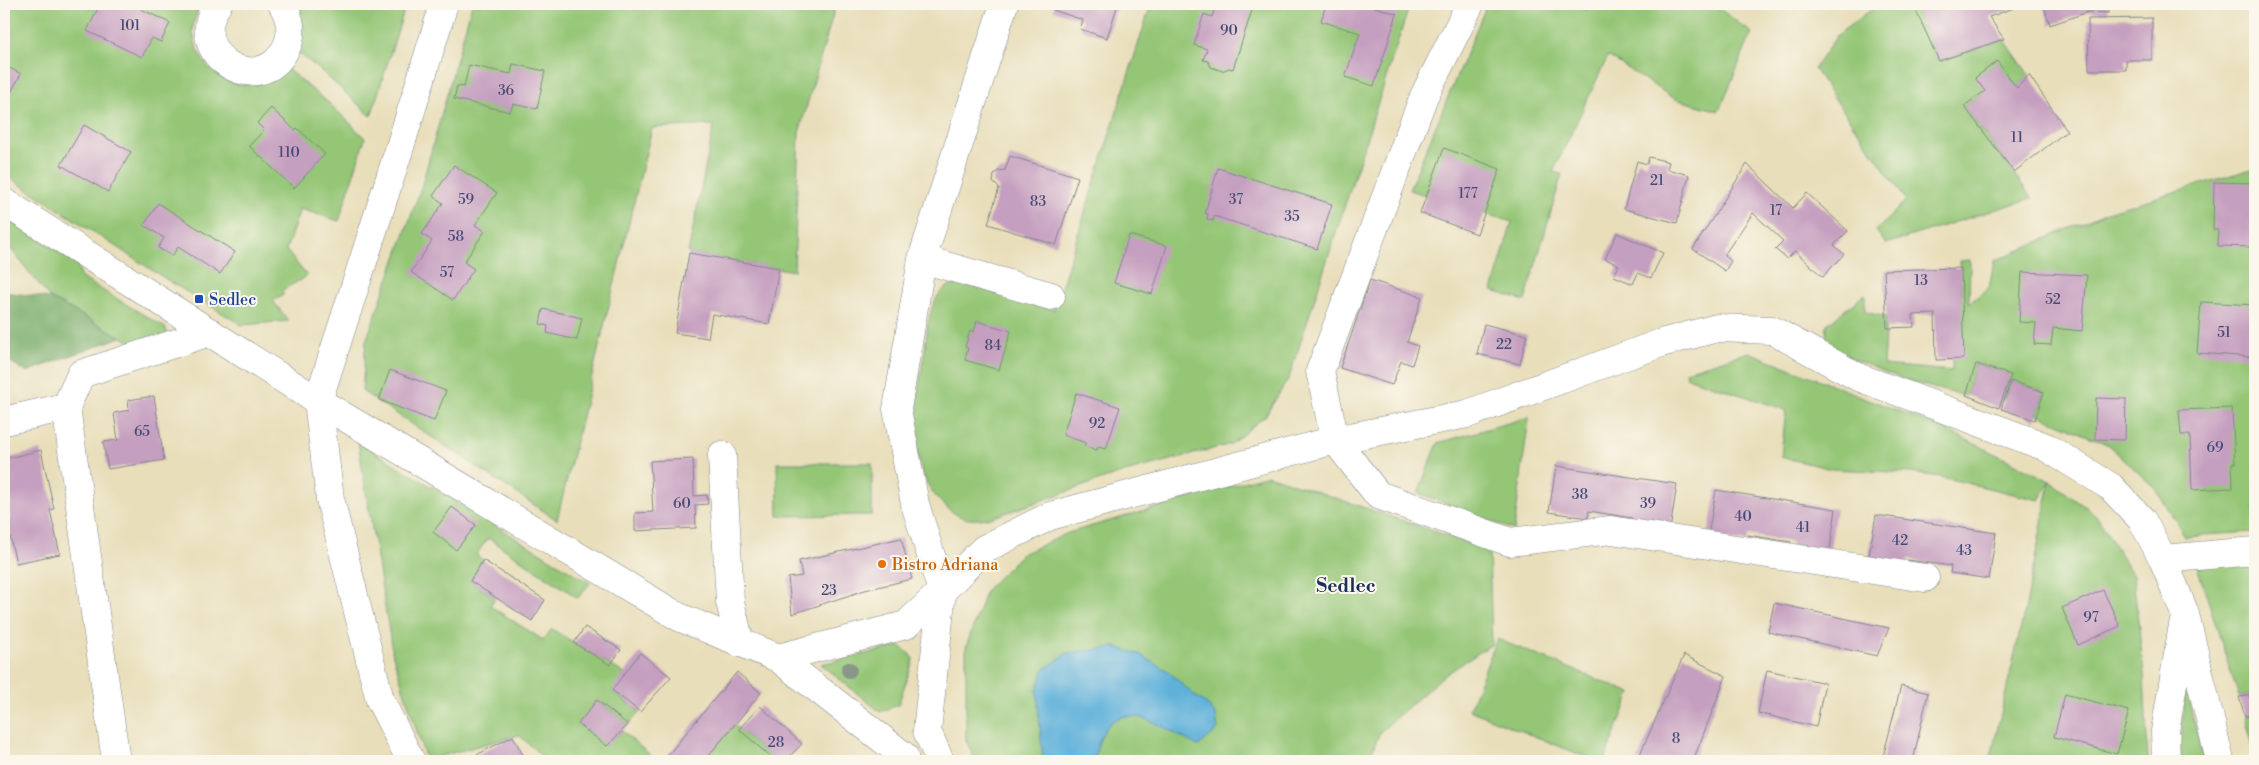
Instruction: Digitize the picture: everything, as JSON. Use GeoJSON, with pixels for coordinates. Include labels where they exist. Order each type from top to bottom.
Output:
{"type":"FeatureCollection","features":[{"type":"Feature","properties":{"kind":"street"},"geometry":{"type":"LineString","coordinates":[[218,4],[208,29],[210,43],[223,62],[236,69],[250,72],[271,66],[283,55],[289,42],[291,28],[288,14],[282,4]]}},
{"type":"Feature","properties":{"kind":"street"},"geometry":{"type":"LineString","coordinates":[[411,761],[380,700],[330,499],[318,401],[444,4]]}},
{"type":"Feature","properties":{"kind":"street"},"geometry":{"type":"LineString","coordinates":[[940,761],[927,731],[942,591],[915,504],[897,410],[922,259],[1004,4]]}},
{"type":"Feature","properties":{"kind":"street"},"geometry":{"type":"LineString","coordinates":[[1470,4],[1424,96],[1320,371],[1335,440],[1378,495],[1510,542],[1611,530],[1924,578]]}},
{"type":"Feature","properties":{"kind":"street"},"geometry":{"type":"LineString","coordinates":[[4,202],[318,401],[679,617],[778,658],[903,759],[927,731]]}},
{"type":"Feature","properties":{"kind":"street"},"geometry":{"type":"LineString","coordinates":[[922,259],[1052,296]]}},
{"type":"Feature","properties":{"kind":"street"},"geometry":{"type":"LineString","coordinates":[[778,658],[906,625],[984,549],[1050,516],[1335,440],[1467,414],[1661,343],[1717,328],[1772,330],[1858,377],[2046,448],[2111,487],[2142,520],[2163,559],[2185,614],[2220,761]]}},
{"type":"Feature","properties":{"kind":"street"},"geometry":{"type":"LineString","coordinates":[[116,761],[66,407],[81,374],[210,332]]}},
{"type":"Feature","properties":{"kind":"street"},"geometry":{"type":"LineString","coordinates":[[4,421],[66,407]]}},
{"type":"Feature","properties":{"kind":"street"},"geometry":{"type":"LineString","coordinates":[[722,455],[730,602],[740,643]]}},
{"type":"Feature","properties":{"kind":"street"},"geometry":{"type":"LineString","coordinates":[[2163,559],[2255,551]]}},
{"type":"Feature","properties":{"kind":"street"},"geometry":{"type":"LineString","coordinates":[[2166,761],[2165,731],[2185,614]]}},
{"type":"Feature","properties":{"kind":"green space"},"geometry":{"type":"Polygon","coordinates":[[[4,4],[192,4],[198,8],[193,26],[198,50],[211,70],[220,77],[243,85],[256,84],[272,78],[286,68],[330,104],[365,138],[339,221],[300,209],[286,250],[307,276],[281,291],[284,294],[273,301],[289,321],[242,325],[172,283],[4,174],[4,4]]]}},
{"type":"Feature","properties":{"kind":"green space"},"geometry":{"type":"Polygon","coordinates":[[[293,4],[406,4],[371,116],[319,69],[297,52],[293,4]]]}},
{"type":"Feature","properties":{"kind":"green space"},"geometry":{"type":"Polygon","coordinates":[[[472,4],[836,4],[799,133],[794,271],[688,253],[714,125],[652,128],[557,520],[362,391],[366,341],[421,188],[472,4]]]}},
{"type":"Feature","properties":{"kind":"green space"},"geometry":{"type":"Polygon","coordinates":[[[1151,4],[1410,4],[1289,378],[1265,416],[1231,444],[1121,473],[991,518],[972,519],[961,517],[946,507],[931,489],[922,472],[918,453],[916,413],[918,393],[928,324],[934,302],[944,289],[960,283],[1054,310],[1151,4]]]}},
{"type":"Feature","properties":{"kind":"green space"},"geometry":{"type":"Polygon","coordinates":[[[1487,4],[1713,4],[1752,33],[1719,111],[1675,99],[1608,56],[1553,172],[1562,174],[1525,301],[1492,291],[1512,222],[1409,190],[1487,4]]]}},
{"type":"Feature","properties":{"kind":"green space"},"geometry":{"type":"Polygon","coordinates":[[[1879,4],[1913,4],[1939,61],[2004,39],[2029,75],[2017,88],[1997,62],[1985,91],[1964,106],[2032,198],[1886,244],[1876,231],[1906,200],[1814,69],[1837,35],[1879,4]]]}},
{"type":"Feature","properties":{"kind":"green space"},"geometry":{"type":"Polygon","coordinates":[[[2255,168],[2255,532],[2185,536],[2154,487],[2107,444],[2037,414],[2044,392],[2011,381],[2004,399],[2002,399],[2010,375],[1976,364],[1966,396],[1894,376],[1860,362],[1826,344],[1827,324],[1865,294],[1865,312],[1886,317],[1883,365],[1952,371],[1954,297],[1962,296],[1959,261],[1970,260],[1969,303],[1989,288],[1994,261],[2107,212],[2255,168]]]}},
{"type":"Feature","properties":{"kind":"green space"},"geometry":{"type":"Polygon","coordinates":[[[5,216],[78,265],[80,277],[166,328],[167,340],[140,347],[50,298],[6,243],[5,216]]]}},
{"type":"Feature","properties":{"kind":"green space"},"geometry":{"type":"Polygon","coordinates":[[[4,292],[50,298],[121,337],[27,372],[4,358],[4,292]]]}},
{"type":"Feature","properties":{"kind":"green space"},"geometry":{"type":"Polygon","coordinates":[[[1749,352],[1947,430],[2050,481],[2096,515],[2133,575],[2144,675],[2148,761],[1990,761],[2027,601],[2050,482],[2039,500],[1941,477],[1911,473],[1832,469],[1781,457],[1786,410],[1687,377],[1686,371],[1749,352]]]}},
{"type":"Feature","properties":{"kind":"green space"},"geometry":{"type":"Polygon","coordinates":[[[1529,417],[1514,530],[1418,493],[1438,443],[1529,417]]]}},
{"type":"Feature","properties":{"kind":"green space"},"geometry":{"type":"Polygon","coordinates":[[[358,442],[590,583],[578,598],[488,538],[476,555],[483,560],[470,581],[495,598],[490,606],[543,640],[552,629],[625,674],[612,691],[640,712],[628,725],[597,700],[579,724],[607,746],[622,731],[657,761],[547,761],[519,735],[426,760],[393,656],[358,442]]]}},
{"type":"Feature","properties":{"kind":"green space"},"geometry":{"type":"Polygon","coordinates":[[[777,463],[872,463],[872,515],[778,516],[777,463]]]}},
{"type":"Feature","properties":{"kind":"green space"},"geometry":{"type":"Polygon","coordinates":[[[1268,475],[1489,550],[1492,644],[1442,677],[1380,732],[1368,761],[975,761],[966,740],[966,647],[986,590],[1022,554],[1068,533],[1268,475]]]}},
{"type":"Feature","properties":{"kind":"green space"},"geometry":{"type":"Polygon","coordinates":[[[2255,561],[2255,695],[2239,697],[2197,566],[2255,561]]]}},
{"type":"Feature","properties":{"kind":"green space"},"geometry":{"type":"Polygon","coordinates":[[[1497,639],[1631,693],[1604,761],[1596,761],[1469,710],[1497,639]]]}},
{"type":"Feature","properties":{"kind":"green space"},"geometry":{"type":"Polygon","coordinates":[[[900,646],[914,658],[898,705],[880,712],[821,664],[900,646]]]}},
{"type":"Feature","properties":{"kind":"green space"},"geometry":{"type":"Polygon","coordinates":[[[2185,685],[2204,761],[2180,761],[2185,685]]]}},
{"type":"Feature","properties":{"kind":"green space"},"geometry":{"type":"Polygon","coordinates":[[[2255,715],[2255,754],[2245,716],[2255,715]]]}},
{"type":"Feature","properties":{"kind":"green space"},"geometry":{"type":"Polygon","coordinates":[[[734,725],[739,729],[775,761],[704,761],[734,725]]]}},
{"type":"Feature","properties":{"kind":"water"},"geometry":{"type":"Polygon","coordinates":[[[1116,647],[1139,654],[1168,671],[1194,695],[1207,704],[1216,715],[1218,730],[1198,746],[1150,721],[1135,717],[1122,717],[1110,724],[1101,738],[1094,761],[1043,761],[1037,691],[1043,670],[1067,653],[1116,647]]]}},
{"type":"Feature","properties":{"kind":"building"},"geometry":{"type":"Polygon","coordinates":[[[100,4],[137,4],[142,6],[141,9],[170,23],[161,42],[152,38],[142,57],[87,31],[100,4]]]}},
{"type":"Feature","properties":{"kind":"building"},"geometry":{"type":"Polygon","coordinates":[[[351,4],[374,4],[371,11],[351,4]]]}},
{"type":"Feature","properties":{"kind":"building"},"geometry":{"type":"Polygon","coordinates":[[[1055,4],[1118,4],[1107,38],[1080,29],[1083,20],[1053,10],[1055,4]]]}},
{"type":"Feature","properties":{"kind":"building"},"geometry":{"type":"Polygon","coordinates":[[[1216,4],[1254,4],[1233,69],[1229,68],[1222,71],[1211,67],[1208,61],[1203,60],[1207,49],[1194,45],[1204,14],[1212,17],[1216,4]]]}},
{"type":"Feature","properties":{"kind":"building"},"geometry":{"type":"Polygon","coordinates":[[[1326,4],[1366,4],[1397,14],[1374,86],[1345,77],[1360,33],[1321,21],[1326,4]]]}},
{"type":"Feature","properties":{"kind":"building"},"geometry":{"type":"Polygon","coordinates":[[[1578,4],[1590,4],[1586,10],[1578,4]]]}},
{"type":"Feature","properties":{"kind":"building"},"geometry":{"type":"Polygon","coordinates":[[[1913,4],[2025,4],[1989,17],[2004,39],[1939,61],[1913,4]]]}},
{"type":"Feature","properties":{"kind":"building"},"geometry":{"type":"Polygon","coordinates":[[[2043,4],[2107,4],[2108,13],[2088,12],[2050,25],[2043,4]]]}},
{"type":"Feature","properties":{"kind":"building"},"geometry":{"type":"Polygon","coordinates":[[[2152,18],[2152,60],[2126,60],[2126,70],[2089,70],[2088,19],[2152,18]]]}},
{"type":"Feature","properties":{"kind":"building"},"geometry":{"type":"Polygon","coordinates":[[[1997,61],[2017,88],[2029,75],[2067,131],[2014,172],[1964,106],[1985,91],[1975,78],[1997,61]]]}},
{"type":"Feature","properties":{"kind":"building"},"geometry":{"type":"Polygon","coordinates":[[[513,64],[545,71],[537,109],[513,104],[510,112],[454,99],[457,86],[464,87],[469,65],[511,74],[513,64]]]}},
{"type":"Feature","properties":{"kind":"building"},"geometry":{"type":"Polygon","coordinates":[[[4,65],[21,74],[4,105],[4,65]]]}},
{"type":"Feature","properties":{"kind":"building"},"geometry":{"type":"Polygon","coordinates":[[[271,108],[295,130],[297,128],[325,154],[294,188],[249,146],[264,130],[257,123],[271,108]]]}},
{"type":"Feature","properties":{"kind":"building"},"geometry":{"type":"Polygon","coordinates":[[[84,125],[131,152],[108,192],[61,165],[84,125]]]}},
{"type":"Feature","properties":{"kind":"building"},"geometry":{"type":"Polygon","coordinates":[[[1444,148],[1500,169],[1477,234],[1420,213],[1444,148]]]}},
{"type":"Feature","properties":{"kind":"building"},"geometry":{"type":"Polygon","coordinates":[[[1010,156],[1078,177],[1056,245],[988,224],[999,188],[993,182],[994,175],[998,171],[1005,170],[1010,156]]]}},
{"type":"Feature","properties":{"kind":"building"},"geometry":{"type":"Polygon","coordinates":[[[1649,157],[1669,162],[1667,169],[1689,175],[1677,223],[1624,209],[1637,161],[1647,164],[1649,157]]]}},
{"type":"Feature","properties":{"kind":"building"},"geometry":{"type":"Polygon","coordinates":[[[1747,164],[1793,208],[1807,193],[1848,231],[1834,245],[1844,254],[1823,277],[1795,251],[1787,259],[1775,249],[1783,241],[1753,213],[1724,255],[1731,261],[1725,271],[1693,249],[1747,164]]]}},
{"type":"Feature","properties":{"kind":"building"},"geometry":{"type":"Polygon","coordinates":[[[454,165],[497,193],[475,225],[485,231],[464,262],[474,269],[453,300],[411,272],[432,241],[422,234],[443,203],[433,196],[454,165]]]}},
{"type":"Feature","properties":{"kind":"building"},"geometry":{"type":"Polygon","coordinates":[[[1218,168],[1332,204],[1317,249],[1214,216],[1213,221],[1207,219],[1208,214],[1205,213],[1218,168]]]}},
{"type":"Feature","properties":{"kind":"building"},"geometry":{"type":"Polygon","coordinates":[[[2214,182],[2255,183],[2255,247],[2217,246],[2218,230],[2213,230],[2214,182]]]}},
{"type":"Feature","properties":{"kind":"building"},"geometry":{"type":"Polygon","coordinates":[[[158,203],[235,252],[220,274],[178,247],[172,256],[158,248],[164,238],[144,225],[158,203]]]}},
{"type":"Feature","properties":{"kind":"building"},"geometry":{"type":"Polygon","coordinates":[[[1617,233],[1663,253],[1651,278],[1638,273],[1633,284],[1614,276],[1619,265],[1605,259],[1617,233]]]}},
{"type":"Feature","properties":{"kind":"building"},"geometry":{"type":"Polygon","coordinates":[[[1129,235],[1167,246],[1152,294],[1114,283],[1129,235]]]}},
{"type":"Feature","properties":{"kind":"building"},"geometry":{"type":"Polygon","coordinates":[[[689,253],[779,268],[769,324],[712,314],[708,338],[675,333],[689,253]]]}},
{"type":"Feature","properties":{"kind":"building"},"geometry":{"type":"Polygon","coordinates":[[[1961,268],[1964,359],[1936,360],[1935,314],[1913,315],[1914,327],[1887,328],[1884,270],[1961,268]]]}},
{"type":"Feature","properties":{"kind":"building"},"geometry":{"type":"Polygon","coordinates":[[[2022,272],[2087,275],[2082,331],[2053,328],[2051,345],[2034,344],[2036,323],[2019,322],[2022,272]]]}},
{"type":"Feature","properties":{"kind":"building"},"geometry":{"type":"Polygon","coordinates":[[[1370,280],[1422,297],[1407,342],[1418,346],[1412,365],[1401,361],[1392,385],[1340,368],[1370,280]]]}},
{"type":"Feature","properties":{"kind":"building"},"geometry":{"type":"Polygon","coordinates":[[[2201,302],[2255,305],[2253,357],[2197,353],[2201,302]]]}},
{"type":"Feature","properties":{"kind":"building"},"geometry":{"type":"Polygon","coordinates":[[[543,309],[582,318],[577,340],[547,333],[548,326],[540,324],[543,309]]]}},
{"type":"Feature","properties":{"kind":"building"},"geometry":{"type":"Polygon","coordinates":[[[977,321],[1011,331],[999,370],[965,360],[968,348],[965,347],[970,331],[974,332],[977,321]]]}},
{"type":"Feature","properties":{"kind":"building"},"geometry":{"type":"Polygon","coordinates":[[[1484,324],[1527,335],[1520,364],[1477,354],[1484,324]]]}},
{"type":"Feature","properties":{"kind":"building"},"geometry":{"type":"Polygon","coordinates":[[[1976,364],[2011,375],[1999,408],[1966,395],[1976,364]]]}},
{"type":"Feature","properties":{"kind":"building"},"geometry":{"type":"Polygon","coordinates":[[[390,370],[446,391],[434,421],[379,400],[390,370]]]}},
{"type":"Feature","properties":{"kind":"building"},"geometry":{"type":"Polygon","coordinates":[[[2011,381],[2044,392],[2035,420],[2001,409],[2011,381]]]}},
{"type":"Feature","properties":{"kind":"building"},"geometry":{"type":"Polygon","coordinates":[[[1076,393],[1120,407],[1106,449],[1098,447],[1097,450],[1084,446],[1086,443],[1063,435],[1076,393]]]}},
{"type":"Feature","properties":{"kind":"building"},"geometry":{"type":"Polygon","coordinates":[[[154,396],[164,460],[108,469],[103,442],[118,440],[114,413],[129,410],[128,400],[154,396]]]}},
{"type":"Feature","properties":{"kind":"building"},"geometry":{"type":"Polygon","coordinates":[[[2096,398],[2126,399],[2125,440],[2095,439],[2096,398]]]}},
{"type":"Feature","properties":{"kind":"building"},"geometry":{"type":"Polygon","coordinates":[[[2232,408],[2235,463],[2232,463],[2233,488],[2192,490],[2190,435],[2181,435],[2179,410],[2232,408]]]}},
{"type":"Feature","properties":{"kind":"building"},"geometry":{"type":"Polygon","coordinates":[[[41,450],[54,509],[50,510],[60,554],[16,563],[6,520],[10,519],[4,490],[4,459],[41,450]]]}},
{"type":"Feature","properties":{"kind":"building"},"geometry":{"type":"Polygon","coordinates":[[[693,459],[694,496],[707,495],[708,504],[695,505],[696,528],[635,531],[635,513],[653,512],[650,461],[693,459]]]}},
{"type":"Feature","properties":{"kind":"building"},"geometry":{"type":"Polygon","coordinates":[[[1556,466],[1677,484],[1670,530],[1631,525],[1632,518],[1589,511],[1588,518],[1549,512],[1556,466]]]}},
{"type":"Feature","properties":{"kind":"building"},"geometry":{"type":"Polygon","coordinates":[[[1716,490],[1836,509],[1829,555],[1790,549],[1791,542],[1748,535],[1747,542],[1708,536],[1716,490]]]}},
{"type":"Feature","properties":{"kind":"building"},"geometry":{"type":"Polygon","coordinates":[[[452,507],[476,525],[456,550],[433,532],[452,507]]]}},
{"type":"Feature","properties":{"kind":"building"},"geometry":{"type":"Polygon","coordinates":[[[1876,515],[1996,533],[1989,579],[1950,573],[1951,566],[1908,560],[1907,567],[1868,561],[1876,515]]]}},
{"type":"Feature","properties":{"kind":"building"},"geometry":{"type":"Polygon","coordinates":[[[901,538],[912,579],[865,590],[792,614],[788,578],[802,576],[799,561],[901,538]]]}},
{"type":"Feature","properties":{"kind":"building"},"geometry":{"type":"Polygon","coordinates":[[[483,560],[545,600],[532,621],[470,581],[483,560]]]}},
{"type":"Feature","properties":{"kind":"building"},"geometry":{"type":"Polygon","coordinates":[[[2103,590],[2120,626],[2078,645],[2062,608],[2103,590]]]}},
{"type":"Feature","properties":{"kind":"building"},"geometry":{"type":"Polygon","coordinates":[[[1774,603],[1889,628],[1877,656],[1768,632],[1774,603]]]}},
{"type":"Feature","properties":{"kind":"building"},"geometry":{"type":"Polygon","coordinates":[[[585,627],[621,650],[610,665],[574,643],[585,627]]]}},
{"type":"Feature","properties":{"kind":"building"},"geometry":{"type":"Polygon","coordinates":[[[640,653],[671,677],[640,712],[612,690],[640,653]]]}},
{"type":"Feature","properties":{"kind":"building"},"geometry":{"type":"Polygon","coordinates":[[[1684,655],[1726,676],[1693,761],[1637,761],[1684,655]]]}},
{"type":"Feature","properties":{"kind":"building"},"geometry":{"type":"Polygon","coordinates":[[[1767,670],[1825,683],[1816,727],[1758,713],[1767,670]]]}},
{"type":"Feature","properties":{"kind":"building"},"geometry":{"type":"Polygon","coordinates":[[[737,672],[761,693],[704,761],[698,758],[695,761],[673,761],[667,756],[737,672]]]}},
{"type":"Feature","properties":{"kind":"building"},"geometry":{"type":"Polygon","coordinates":[[[1901,686],[1928,693],[1913,761],[1882,761],[1901,686]]]}},
{"type":"Feature","properties":{"kind":"building"},"geometry":{"type":"Polygon","coordinates":[[[2065,694],[2129,711],[2117,754],[2054,737],[2065,694]]]}},
{"type":"Feature","properties":{"kind":"building"},"geometry":{"type":"Polygon","coordinates":[[[2255,695],[2255,715],[2245,716],[2239,697],[2255,695]]]}},
{"type":"Feature","properties":{"kind":"building"},"geometry":{"type":"Polygon","coordinates":[[[597,700],[628,725],[607,746],[578,724],[597,700]]]}},
{"type":"Feature","properties":{"kind":"building"},"geometry":{"type":"Polygon","coordinates":[[[760,706],[802,744],[785,761],[775,761],[739,729],[760,706]]]}},
{"type":"Feature","properties":{"kind":"building"},"geometry":{"type":"Polygon","coordinates":[[[513,736],[526,761],[465,761],[513,736]]]}},
{"type":"Feature","properties":{"kind":"place","name":"Sedlec"},"geometry":{"type":"Point","coordinates":[199,299]}},
{"type":"Feature","properties":{"kind":"place","name":"Bistro Adriana"},"geometry":{"type":"Point","coordinates":[882,564]}},
{"type":"Feature","properties":{"kind":"district","name":"Sedlec"},"geometry":{"type":"Point","coordinates":[1346,585]}}]}
